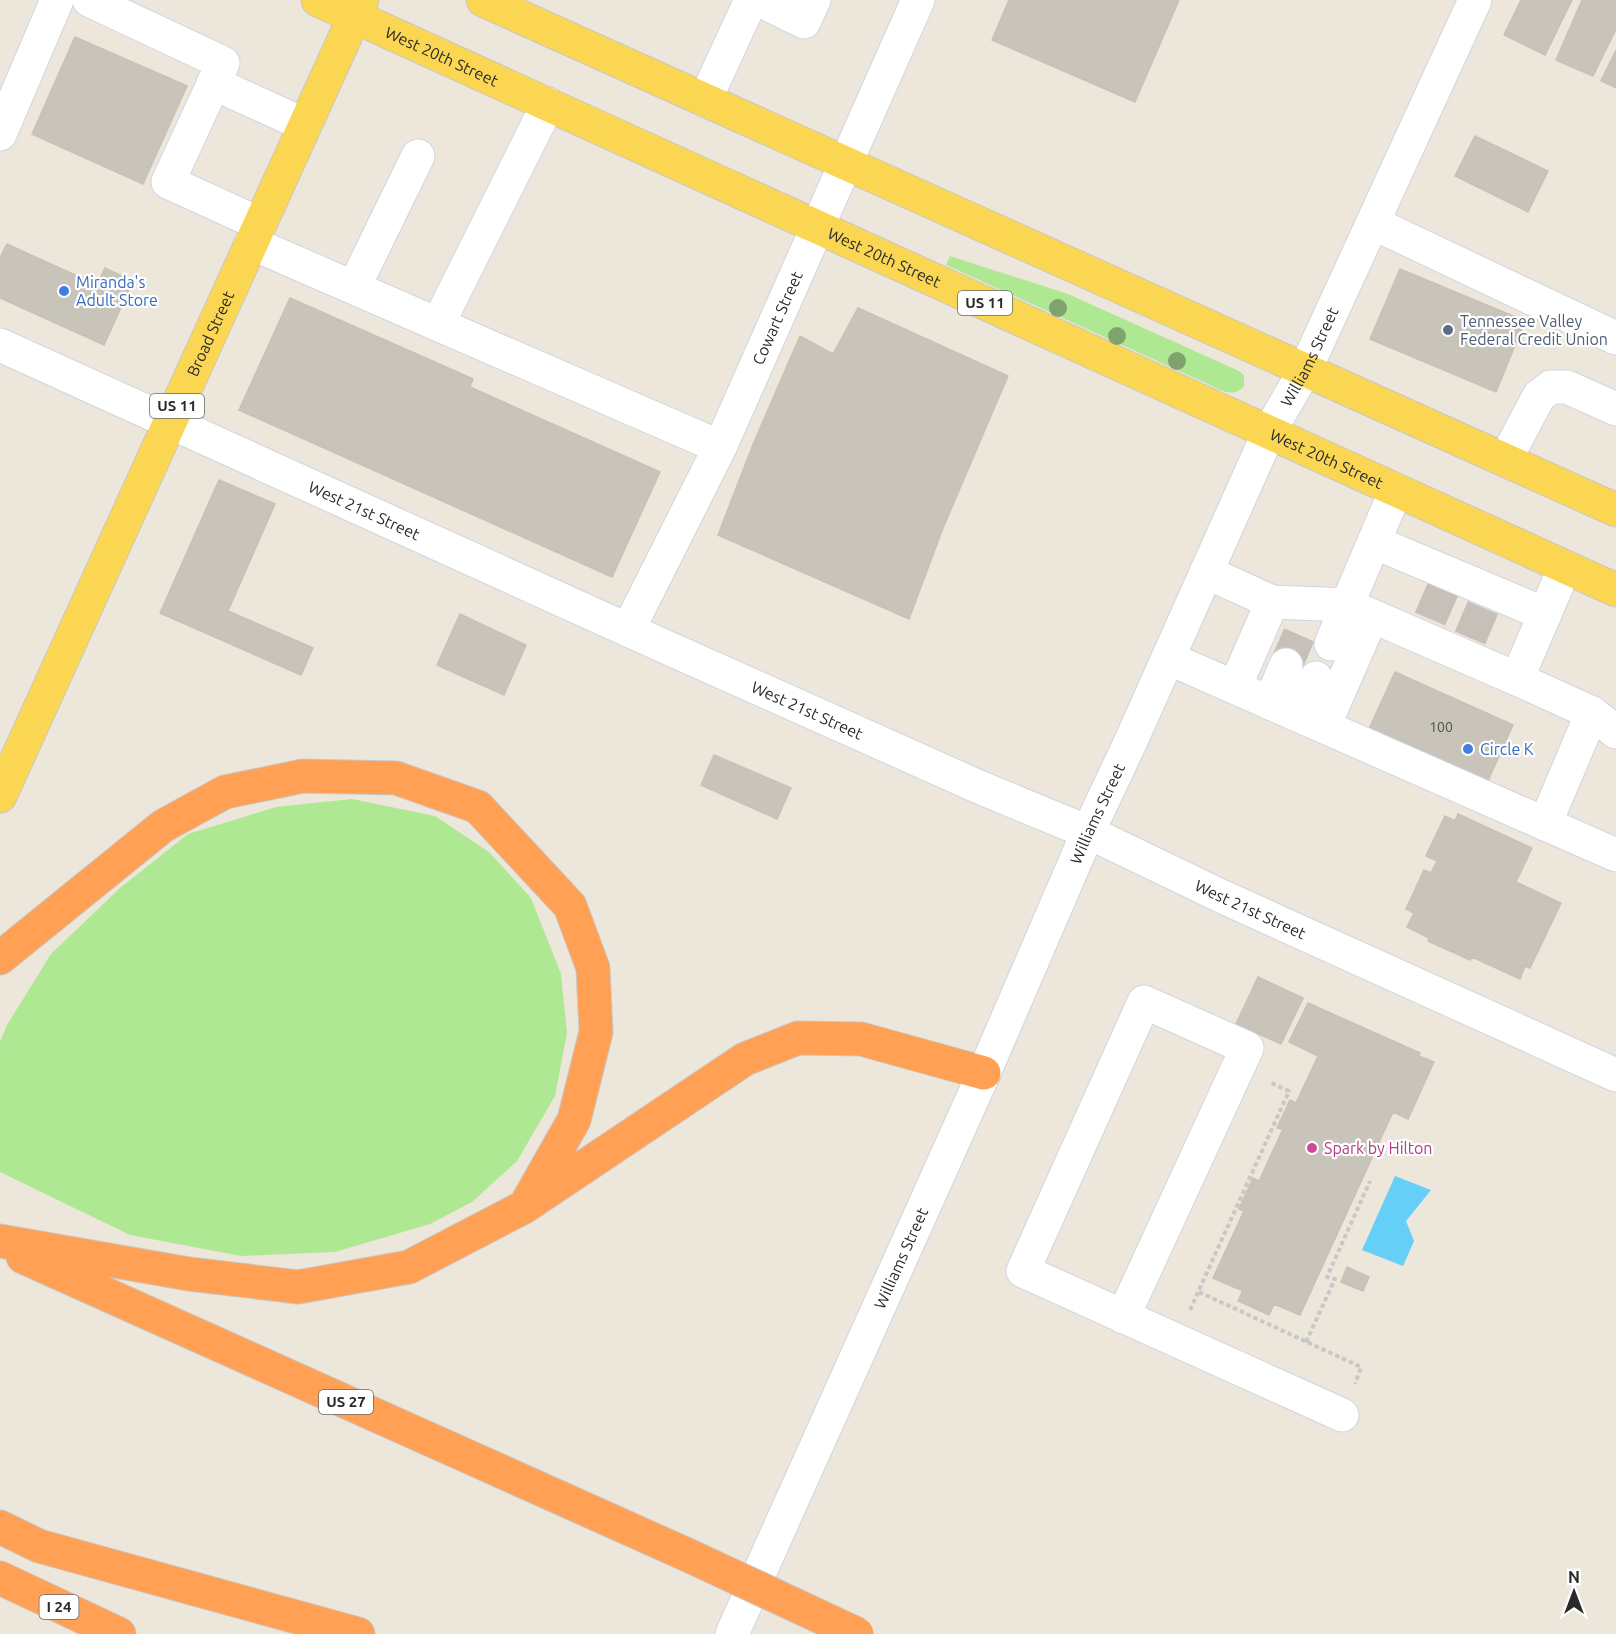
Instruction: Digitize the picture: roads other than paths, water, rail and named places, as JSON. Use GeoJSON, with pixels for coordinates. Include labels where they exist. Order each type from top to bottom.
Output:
{"type":"FeatureCollection","features":[{"type":"Feature","properties":{"kind":"highway"},"geometry":{"type":"LineString","coordinates":[[0,958],[163,826],[225,792],[303,776],[396,778],[478,807],[570,906],[593,968],[596,1032],[574,1120],[524,1207]]}},
{"type":"Feature","properties":{"kind":"highway"},"geometry":{"type":"LineString","coordinates":[[0,1241],[189,1274],[298,1287],[409,1267],[524,1207],[745,1059],[798,1038],[861,1039],[984,1073]]}},
{"type":"Feature","properties":{"kind":"highway","name":"US 27"},"geometry":{"type":"LineString","coordinates":[[0,1247],[692,1557],[857,1634]]}},
{"type":"Feature","properties":{"kind":"highway"},"geometry":{"type":"LineString","coordinates":[[0,1527],[39,1546],[358,1634]]}},
{"type":"Feature","properties":{"kind":"highway","name":"I 24"},"geometry":{"type":"LineString","coordinates":[[0,1578],[119,1634]]}},
{"type":"Feature","properties":{"kind":"main road","name":"West 20th Street"},"geometry":{"type":"LineString","coordinates":[[318,0],[358,8],[548,104],[1616,590]]}},
{"type":"Feature","properties":{"kind":"main road"},"geometry":{"type":"LineString","coordinates":[[483,0],[1616,510]]}},
{"type":"Feature","properties":{"kind":"main road","name":"Broad Street"},"geometry":{"type":"LineString","coordinates":[[0,796],[358,8]]}},
{"type":"Feature","properties":{"kind":"street"},"geometry":{"type":"LineString","coordinates":[[0,134],[57,0]]}},
{"type":"Feature","properties":{"kind":"street"},"geometry":{"type":"LineString","coordinates":[[89,0],[142,11],[223,63],[168,182],[354,287],[720,447]]}},
{"type":"Feature","properties":{"kind":"street"},"geometry":{"type":"LineString","coordinates":[[705,100],[752,0]]}},
{"type":"Feature","properties":{"kind":"street"},"geometry":{"type":"LineString","coordinates":[[759,0],[804,22],[814,0]]}},
{"type":"Feature","properties":{"kind":"street","name":"Cowart Street"},"geometry":{"type":"LineString","coordinates":[[628,630],[720,447],[918,0]]}},
{"type":"Feature","properties":{"kind":"street","name":"Williams Street"},"geometry":{"type":"LineString","coordinates":[[732,1634],[984,1073],[1088,832],[1269,432],[1305,370],[1475,0]]}},
{"type":"Feature","properties":{"kind":"street"},"geometry":{"type":"LineString","coordinates":[[213,83],[305,125]]}},
{"type":"Feature","properties":{"kind":"street"},"geometry":{"type":"LineString","coordinates":[[438,324],[548,104]]}},
{"type":"Feature","properties":{"kind":"street"},"geometry":{"type":"LineString","coordinates":[[354,287],[418,156]]}},
{"type":"Feature","properties":{"kind":"street"},"geometry":{"type":"LineString","coordinates":[[1373,224],[1616,338]]}},
{"type":"Feature","properties":{"kind":"street","name":"West 21st Street"},"geometry":{"type":"LineString","coordinates":[[0,345],[628,630],[979,787],[1088,832],[1223,897],[1616,1075]]}},
{"type":"Feature","properties":{"kind":"street"},"geometry":{"type":"LineString","coordinates":[[1505,460],[1539,396],[1551,387],[1567,387],[1616,409]]}},
{"type":"Feature","properties":{"kind":"street"},"geometry":{"type":"LineString","coordinates":[[1312,721],[1359,611],[1374,542],[1396,490]]}},
{"type":"Feature","properties":{"kind":"street"},"geometry":{"type":"LineString","coordinates":[[1374,542],[1447,581],[1487,598],[1545,614]]}},
{"type":"Feature","properties":{"kind":"street"},"geometry":{"type":"LineString","coordinates":[[1517,680],[1565,567]]}},
{"type":"Feature","properties":{"kind":"street"},"geometry":{"type":"LineString","coordinates":[[1206,572],[1307,617],[1359,611],[1426,629],[1466,647],[1517,680],[1604,723],[1545,824]]}},
{"type":"Feature","properties":{"kind":"street"},"geometry":{"type":"LineString","coordinates":[[1235,687],[1272,602]]}},
{"type":"Feature","properties":{"kind":"street"},"geometry":{"type":"LineString","coordinates":[[1331,644],[1359,611]]}},
{"type":"Feature","properties":{"kind":"street"},"geometry":{"type":"LineString","coordinates":[[1168,658],[1545,824],[1613,847]]}},
{"type":"Feature","properties":{"kind":"street"},"geometry":{"type":"LineString","coordinates":[[1270,703],[1286,665]]}},
{"type":"Feature","properties":{"kind":"street"},"geometry":{"type":"LineString","coordinates":[[1312,721],[1316,678]]}},
{"type":"Feature","properties":{"kind":"street"},"geometry":{"type":"LineString","coordinates":[[1123,1317],[1247,1048],[1144,1002],[1023,1271],[1123,1317],[1176,1341],[1342,1415]]}},
{"type":"Feature","properties":{"kind":"water"},"geometry":{"type":"Polygon","coordinates":[[[1395,1176],[1431,1190],[1406,1221],[1414,1241],[1403,1266],[1362,1250],[1395,1176]]]}},
{"type":"Feature","properties":{"kind":"tunnel"},"geometry":{"type":"LineString","coordinates":[[1430,619],[1444,587]]}},
{"type":"Feature","properties":{"kind":"tunnel"},"geometry":{"type":"LineString","coordinates":[[1470,638],[1484,605]]}},
{"type":"Feature","properties":{"kind":"tunnel"},"geometry":{"type":"LineString","coordinates":[[1286,665],[1301,631]]}},
{"type":"Feature","properties":{"kind":"place","name":"Miranda's Adult Store"},"geometry":{"type":"Point","coordinates":[64,291]}},
{"type":"Feature","properties":{"kind":"place","name":"Tennessee Valley Federal Credit Union"},"geometry":{"type":"Point","coordinates":[1448,330]}},
{"type":"Feature","properties":{"kind":"place","name":"Circle K"},"geometry":{"type":"Point","coordinates":[1468,749]}},
{"type":"Feature","properties":{"kind":"place","name":"Spark by Hilton"},"geometry":{"type":"Point","coordinates":[1312,1148]}}]}
